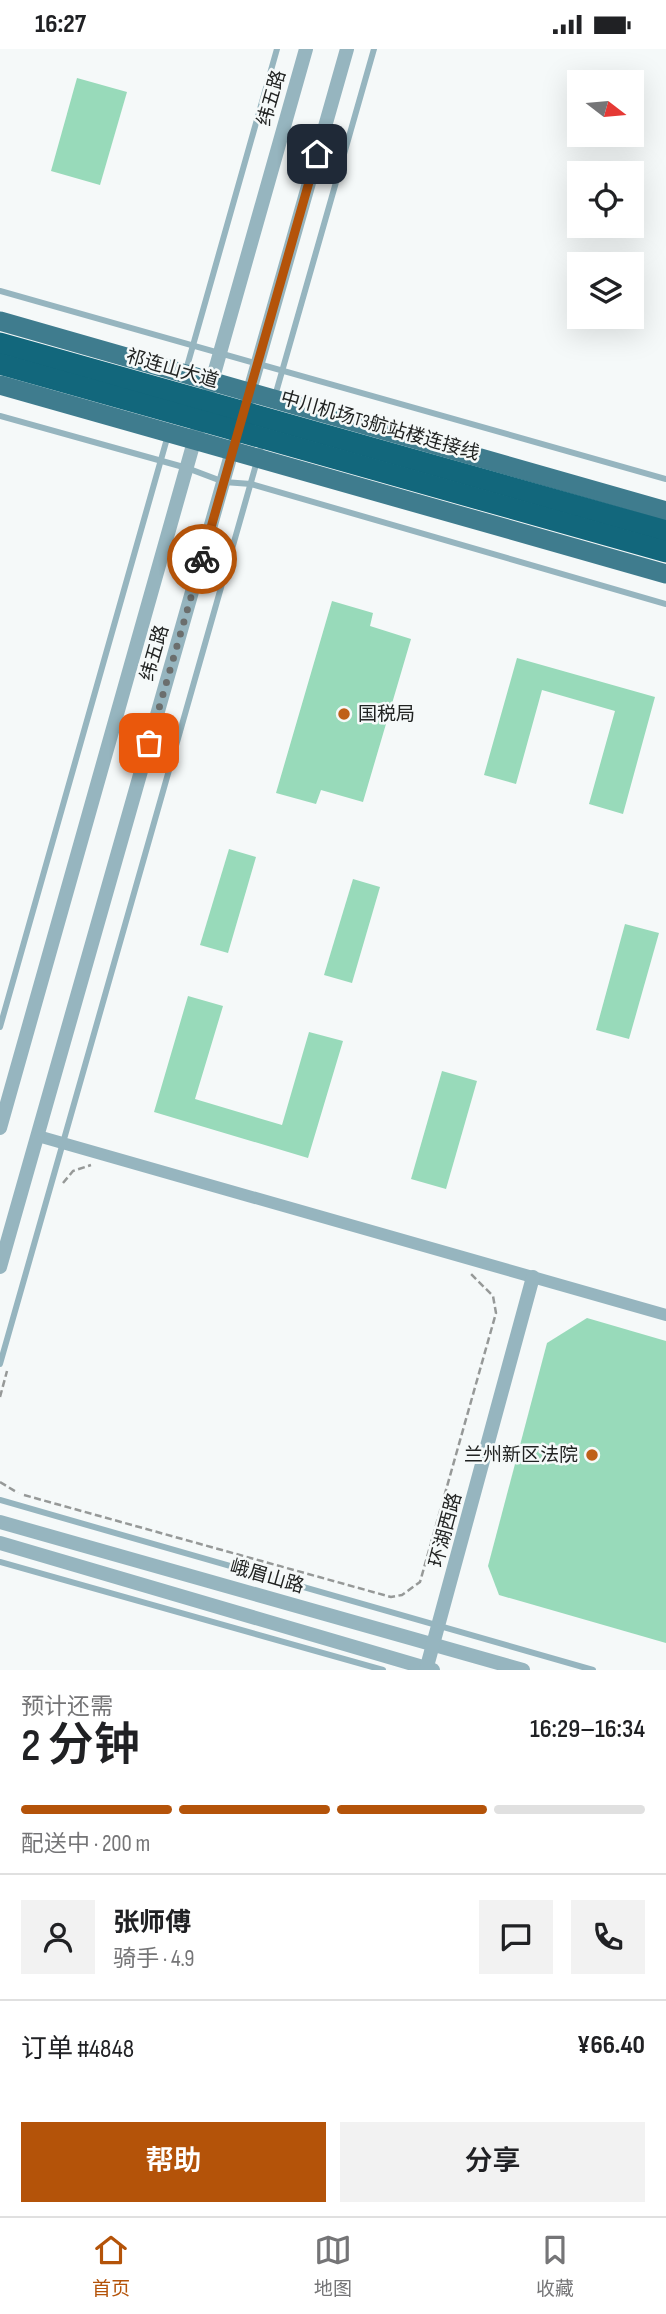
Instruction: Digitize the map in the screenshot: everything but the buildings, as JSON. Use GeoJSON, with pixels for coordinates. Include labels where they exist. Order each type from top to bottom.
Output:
{"type":"FeatureCollection","features":[{"type":"Feature","properties":{"kind":"highway","name":"中川机场T3航站楼连接线"},"geometry":{"type":"LineString","coordinates":[[0,343],[666,531]]}},
{"type":"Feature","properties":{"kind":"highway"},"geometry":{"type":"LineString","coordinates":[[0,364],[666,552]]}},
{"type":"Feature","properties":{"kind":"main road","name":"祁连山大道"},"geometry":{"type":"LineString","coordinates":[[0,321],[666,511]]}},
{"type":"Feature","properties":{"kind":"main road"},"geometry":{"type":"LineString","coordinates":[[0,385],[666,574]]}},
{"type":"Feature","properties":{"kind":"street","name":"纬五路"},"geometry":{"type":"LineString","coordinates":[[1,1123],[306,49]]}},
{"type":"Feature","properties":{"kind":"street","name":"纬五路"},"geometry":{"type":"LineString","coordinates":[[0,1267],[347,49]]}},
{"type":"Feature","properties":{"kind":"street"},"geometry":{"type":"LineString","coordinates":[[38,1136],[666,1315]]}},
{"type":"Feature","properties":{"kind":"street","name":"环湖西路"},"geometry":{"type":"LineString","coordinates":[[429,1669],[533,1277]]}},
{"type":"Feature","properties":{"kind":"street","name":"峨眉山路"},"geometry":{"type":"LineString","coordinates":[[0,1522],[523,1670]]}},
{"type":"Feature","properties":{"kind":"street"},"geometry":{"type":"LineString","coordinates":[[0,1543],[429,1669]]}},
{"type":"Feature","properties":{"kind":"lane"},"geometry":{"type":"LineString","coordinates":[[179,397],[277,49]]}},
{"type":"Feature","properties":{"kind":"lane"},"geometry":{"type":"LineString","coordinates":[[268,422],[374,49]]}},
{"type":"Feature","properties":{"kind":"lane"},"geometry":{"type":"LineString","coordinates":[[0,291],[666,479]]}},
{"type":"Feature","properties":{"kind":"lane"},"geometry":{"type":"LineString","coordinates":[[0,1027],[175,408]]}},
{"type":"Feature","properties":{"kind":"lane"},"geometry":{"type":"LineString","coordinates":[[0,416],[161,460],[224,482],[251,484],[666,604]]}},
{"type":"Feature","properties":{"kind":"lane"},"geometry":{"type":"LineString","coordinates":[[0,1364],[265,434]]}},
{"type":"Feature","properties":{"kind":"lane"},"geometry":{"type":"LineString","coordinates":[[0,1500],[593,1670]]}},
{"type":"Feature","properties":{"kind":"lane"},"geometry":{"type":"LineString","coordinates":[[0,1562],[383,1670]]}},
{"type":"Feature","properties":{"kind":"path"},"geometry":{"type":"LineString","coordinates":[[59,1188],[73,1171],[91,1165],[99,1167]]}},
{"type":"Feature","properties":{"kind":"path"},"geometry":{"type":"LineString","coordinates":[[0,1482],[17,1493],[391,1597],[402,1595],[420,1582],[496,1314],[494,1296],[486,1285],[473,1275],[460,1271]]}},
{"type":"Feature","properties":{"kind":"path"},"geometry":{"type":"LineString","coordinates":[[0,1397],[7,1371]]}},
{"type":"Feature","properties":{"kind":"way so far"},"geometry":{"type":"LineString","coordinates":[[149,743],[202,559]]}},
{"type":"Feature","properties":{"kind":"place","name":"国税局"},"geometry":{"type":"Point","coordinates":[344,714]}},
{"type":"Feature","properties":{"kind":"place","name":"兰州新区法院"},"geometry":{"type":"Point","coordinates":[592,1455]}},
{"type":"Feature","properties":{"kind":"route"},"geometry":{"type":"LineString","coordinates":[[202,559],[317,154]]}}]}
